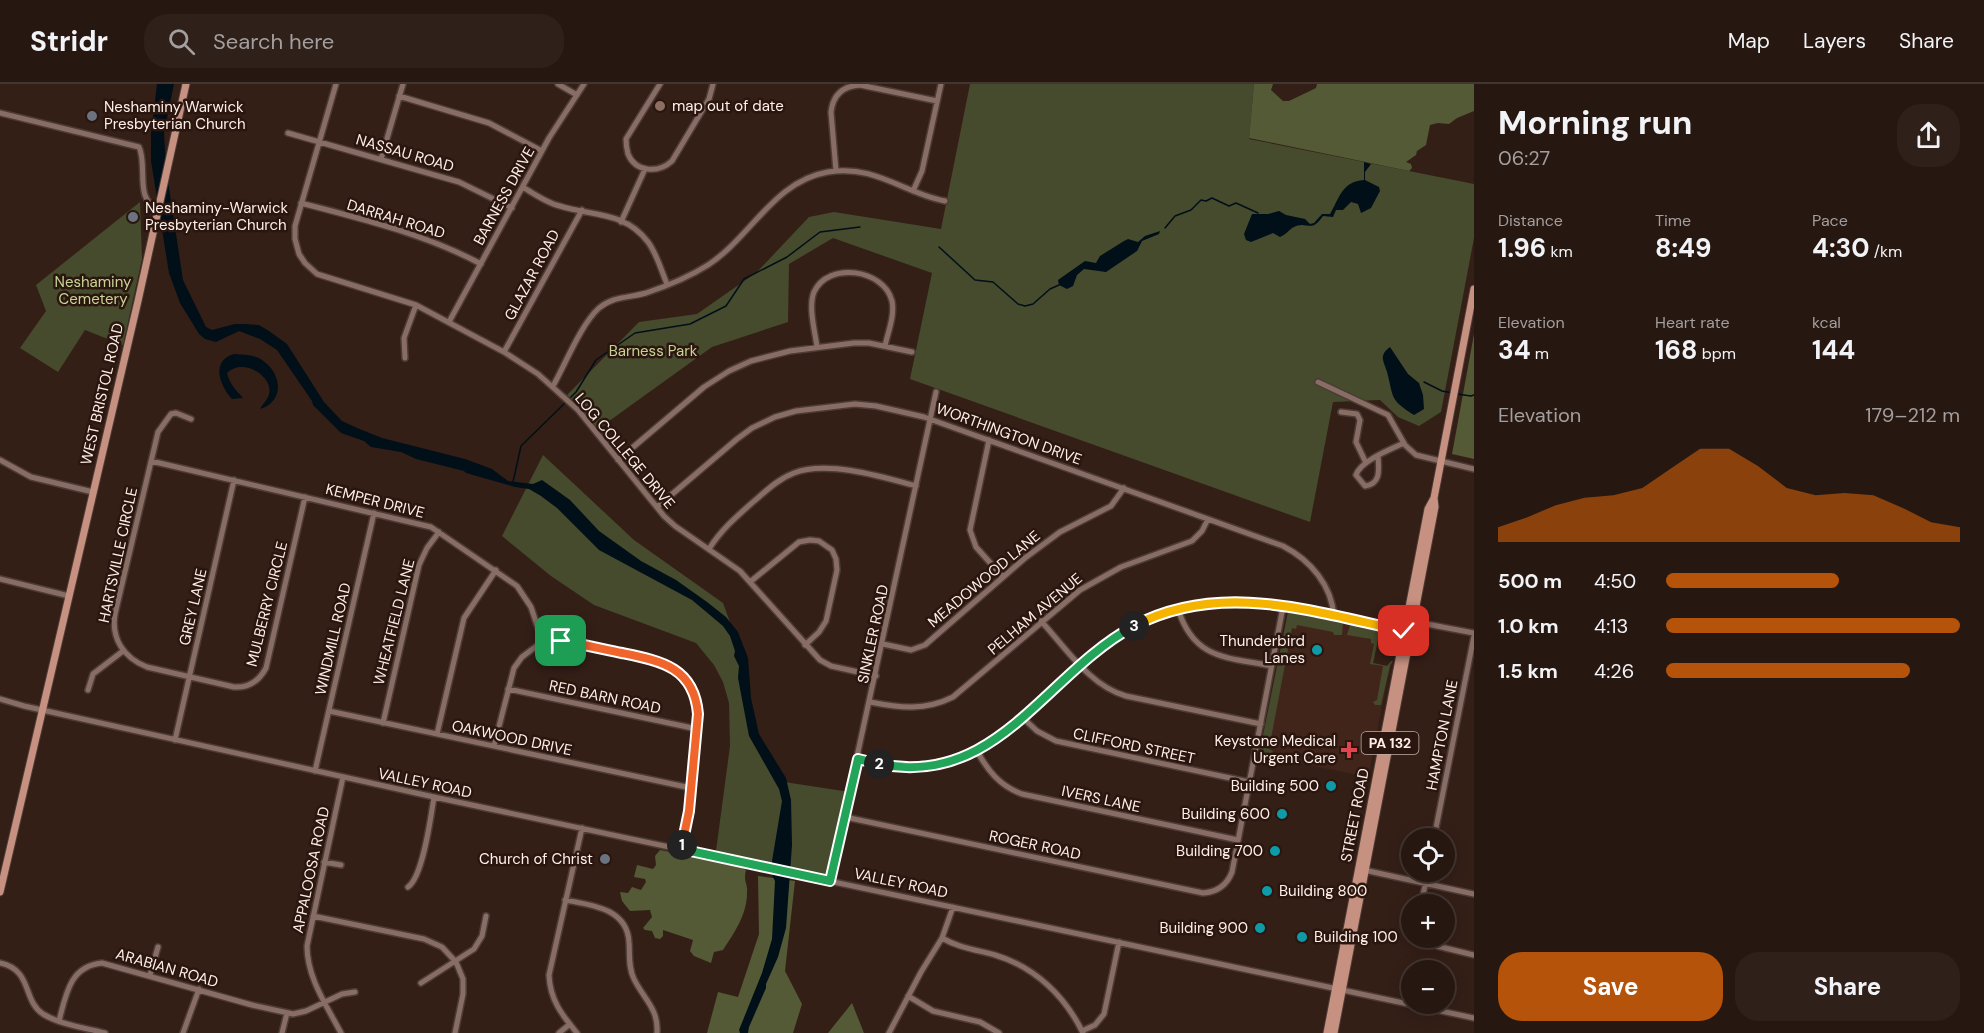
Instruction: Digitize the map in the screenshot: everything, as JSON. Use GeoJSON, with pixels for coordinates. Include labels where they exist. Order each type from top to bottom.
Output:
{"type":"FeatureCollection","features":[{"type":"Feature","properties":{"kind":"main road","name":"WEST BRISTOL ROAD"},"geometry":{"type":"LineString","coordinates":[[0,892],[186,84]]}},
{"type":"Feature","properties":{"kind":"main road","name":"STREET ROAD"},"geometry":{"type":"LineString","coordinates":[[1327,1033],[1339,988],[1410,620],[1435,507],[1434,498],[1440,461],[1474,289]]}},
{"type":"Feature","properties":{"kind":"main road","name":"STREET ROAD"},"geometry":{"type":"LineString","coordinates":[[1334,1033],[1339,988]]}},
{"type":"Feature","properties":{"kind":"street","name":"LOG COLLEGE DRIVE"},"geometry":{"type":"LineString","coordinates":[[336,84],[295,226],[295,239],[301,259],[312,271],[323,277],[416,306],[527,366],[568,400],[671,523],[732,565],[820,660],[831,666],[876,676]]}},
{"type":"Feature","properties":{"kind":"street"},"geometry":{"type":"LineString","coordinates":[[381,159],[403,84]]}},
{"type":"Feature","properties":{"kind":"street"},"geometry":{"type":"LineString","coordinates":[[558,84],[577,96]]}},
{"type":"Feature","properties":{"kind":"street","name":"BARNESS DRIVE"},"geometry":{"type":"LineString","coordinates":[[449,322],[542,151],[584,84]]}},
{"type":"Feature","properties":{"kind":"street"},"geometry":{"type":"LineString","coordinates":[[660,84],[626,140],[628,153],[633,161],[645,169],[654,171],[665,167],[672,161],[709,99],[713,84]]}},
{"type":"Feature","properties":{"kind":"street"},"geometry":{"type":"LineString","coordinates":[[913,191],[922,171],[941,84]]}},
{"type":"Feature","properties":{"kind":"street"},"geometry":{"type":"LineString","coordinates":[[836,171],[831,112],[835,98],[841,91],[851,86],[865,85],[937,101]]}},
{"type":"Feature","properties":{"kind":"street"},"geometry":{"type":"LineString","coordinates":[[399,96],[489,123],[542,151]]}},
{"type":"Feature","properties":{"kind":"street"},"geometry":{"type":"LineString","coordinates":[[0,112],[139,147],[142,154],[146,200],[158,209]]}},
{"type":"Feature","properties":{"kind":"street","name":"NASSAU ROAD"},"geometry":{"type":"LineString","coordinates":[[288,133],[459,182],[512,208]]}},
{"type":"Feature","properties":{"kind":"street"},"geometry":{"type":"LineString","coordinates":[[621,222],[645,169]]}},
{"type":"Feature","properties":{"kind":"street"},"geometry":{"type":"LineString","coordinates":[[553,386],[591,317],[600,307],[619,297],[643,293],[700,270],[725,252],[787,189],[807,178],[836,171],[871,173],[913,191],[945,201]]}},
{"type":"Feature","properties":{"kind":"street"},"geometry":{"type":"LineString","coordinates":[[522,187],[555,205],[604,214],[634,230],[648,243],[667,284]]}},
{"type":"Feature","properties":{"kind":"street","name":"DARRAH ROAD"},"geometry":{"type":"LineString","coordinates":[[301,203],[423,238],[446,246],[481,264]]}},
{"type":"Feature","properties":{"kind":"street","name":"GLAZAR ROAD"},"geometry":{"type":"LineString","coordinates":[[504,352],[582,210]]}},
{"type":"Feature","properties":{"kind":"street"},"geometry":{"type":"LineString","coordinates":[[817,347],[812,306],[815,291],[828,277],[842,272],[871,278],[881,283],[887,290],[893,307],[885,346]]}},
{"type":"Feature","properties":{"kind":"street"},"geometry":{"type":"LineString","coordinates":[[405,358],[404,338],[416,306]]}},
{"type":"Feature","properties":{"kind":"street"},"geometry":{"type":"LineString","coordinates":[[618,460],[720,376],[764,357],[817,347],[860,343],[912,352]]}},
{"type":"Feature","properties":{"kind":"street"},"geometry":{"type":"LineString","coordinates":[[1318,382],[1388,414],[1404,443],[1416,455],[1474,469]]}},
{"type":"Feature","properties":{"kind":"street","name":"SINKLER ROAD"},"geometry":{"type":"LineString","coordinates":[[830,881],[936,392]]}},
{"type":"Feature","properties":{"kind":"street","name":"WORTHINGTON DRIVE"},"geometry":{"type":"LineString","coordinates":[[657,507],[736,439],[759,424],[796,411],[855,404],[876,406],[931,419],[1283,546],[1313,568],[1330,597],[1334,617]]}},
{"type":"Feature","properties":{"kind":"street"},"geometry":{"type":"LineString","coordinates":[[1341,412],[1357,414],[1360,420],[1356,442],[1366,463]]}},
{"type":"Feature","properties":{"kind":"street","name":"HARTSVILLE CIRCLE"},"geometry":{"type":"LineString","coordinates":[[123,651],[115,636],[114,620],[158,432],[168,416],[176,413],[191,419]]}},
{"type":"Feature","properties":{"kind":"street"},"geometry":{"type":"LineString","coordinates":[[989,440],[970,530],[976,547],[1003,577]]}},
{"type":"Feature","properties":{"kind":"street"},"geometry":{"type":"LineString","coordinates":[[1378,456],[1379,470],[1376,482],[1365,486],[1356,475],[1361,466],[1378,456],[1404,443]]}},
{"type":"Feature","properties":{"kind":"street"},"geometry":{"type":"LineString","coordinates":[[0,460],[31,477],[93,492]]}},
{"type":"Feature","properties":{"kind":"street","name":"KEMPER DRIVE"},"geometry":{"type":"LineString","coordinates":[[151,461],[424,525],[439,532],[513,583],[527,599],[543,643]]}},
{"type":"Feature","properties":{"kind":"street"},"geometry":{"type":"LineString","coordinates":[[709,549],[728,524],[771,486],[796,472],[831,468],[916,486]]}},
{"type":"Feature","properties":{"kind":"street","name":"GREY LANE"},"geometry":{"type":"LineString","coordinates":[[175,740],[234,480]]}},
{"type":"Feature","properties":{"kind":"street","name":"MEADOWOOD LANE"},"geometry":{"type":"LineString","coordinates":[[883,644],[909,650],[926,645],[1003,577],[1055,536],[1111,506],[1124,488]]}},
{"type":"Feature","properties":{"kind":"street","name":"MULBERRY CIRCLE"},"geometry":{"type":"LineString","coordinates":[[189,676],[241,687],[254,683],[261,676],[266,668],[306,497]]}},
{"type":"Feature","properties":{"kind":"street","name":"WINDMILL ROAD"},"geometry":{"type":"LineString","coordinates":[[315,771],[374,513]]}},
{"type":"Feature","properties":{"kind":"street","name":"PELHAM AVENUE"},"geometry":{"type":"LineString","coordinates":[[870,702],[911,709],[945,701],[962,691],[1070,597],[1099,578],[1135,561],[1192,541],[1202,531],[1208,519]]}},
{"type":"Feature","properties":{"kind":"street","name":"WHEATFIELD LANE"},"geometry":{"type":"LineString","coordinates":[[383,723],[419,565],[424,552],[439,532]]}},
{"type":"Feature","properties":{"kind":"street"},"geometry":{"type":"LineString","coordinates":[[750,582],[799,542],[819,541],[832,550],[837,570],[826,621],[819,632],[804,645]]}},
{"type":"Feature","properties":{"kind":"street"},"geometry":{"type":"LineString","coordinates":[[437,734],[464,618],[496,570]]}},
{"type":"Feature","properties":{"kind":"street"},"geometry":{"type":"LineString","coordinates":[[0,579],[69,596]]}},
{"type":"Feature","properties":{"kind":"street"},"geometry":{"type":"LineString","coordinates":[[858,759],[891,766],[920,767],[944,763],[977,751],[998,738],[1081,665],[1123,632],[1155,616],[1178,609],[1204,603],[1261,603],[1408,632]]}},
{"type":"Feature","properties":{"kind":"street"},"geometry":{"type":"LineString","coordinates":[[1238,840],[1283,607]]}},
{"type":"Feature","properties":{"kind":"street"},"geometry":{"type":"LineString","coordinates":[[1178,609],[1186,630],[1203,648],[1221,656],[1272,666]]}},
{"type":"Feature","properties":{"kind":"street"},"geometry":{"type":"LineString","coordinates":[[1410,620],[1474,634]]}},
{"type":"Feature","properties":{"kind":"street"},"geometry":{"type":"LineString","coordinates":[[1041,621],[1102,685],[1121,694],[1260,724]]}},
{"type":"Feature","properties":{"kind":"street","name":"HAMPTON LANE"},"geometry":{"type":"LineString","coordinates":[[1436,828],[1474,634]]}},
{"type":"Feature","properties":{"kind":"street"},"geometry":{"type":"LineString","coordinates":[[494,746],[514,668],[532,648],[543,643],[561,641],[667,664],[678,671],[691,688],[697,708],[691,788],[681,849]]}},
{"type":"Feature","properties":{"kind":"street"},"geometry":{"type":"LineString","coordinates":[[88,690],[93,674],[123,651],[135,662],[147,667],[189,676]]}},
{"type":"Feature","properties":{"kind":"street","name":"RED BARN ROAD"},"geometry":{"type":"LineString","coordinates":[[508,689],[697,729]]}},
{"type":"Feature","properties":{"kind":"street","name":"VALLEY ROAD"},"geometry":{"type":"LineString","coordinates":[[0,699],[342,777],[1474,1018]]}},
{"type":"Feature","properties":{"kind":"street","name":"OAKWOOD DRIVE"},"geometry":{"type":"LineString","coordinates":[[329,711],[691,788]]}},
{"type":"Feature","properties":{"kind":"street","name":"CLIFFORD STREET"},"geometry":{"type":"LineString","coordinates":[[1022,717],[1037,731],[1056,741],[1249,782]]}},
{"type":"Feature","properties":{"kind":"street","name":"IVERS LANE"},"geometry":{"type":"LineString","coordinates":[[977,751],[995,778],[1008,788],[1022,794],[1238,840]]}},
{"type":"Feature","properties":{"kind":"street","name":"APPALOOSA ROAD"},"geometry":{"type":"LineString","coordinates":[[341,1033],[312,977],[307,955],[342,777]]}},
{"type":"Feature","properties":{"kind":"street"},"geometry":{"type":"LineString","coordinates":[[408,887],[414,881],[421,864],[435,797]]}},
{"type":"Feature","properties":{"kind":"street","name":"ROGER ROAD"},"geometry":{"type":"LineString","coordinates":[[845,817],[1203,893],[1220,888],[1231,875],[1238,840]]}},
{"type":"Feature","properties":{"kind":"street"},"geometry":{"type":"LineString","coordinates":[[578,1033],[555,1004],[549,984],[550,966],[582,828]]}},
{"type":"Feature","properties":{"kind":"street"},"geometry":{"type":"LineString","coordinates":[[324,862],[341,865]]}},
{"type":"Feature","properties":{"kind":"street"},"geometry":{"type":"LineString","coordinates":[[1362,870],[1474,894]]}},
{"type":"Feature","properties":{"kind":"street"},"geometry":{"type":"LineString","coordinates":[[1423,894],[1425,884]]}},
{"type":"Feature","properties":{"kind":"street"},"geometry":{"type":"LineString","coordinates":[[565,900],[604,908],[617,916],[624,924],[628,936],[632,975],[653,1008],[657,1033]]}},
{"type":"Feature","properties":{"kind":"street"},"geometry":{"type":"LineString","coordinates":[[889,1033],[942,938],[952,907]]}},
{"type":"Feature","properties":{"kind":"street"},"geometry":{"type":"LineString","coordinates":[[313,916],[430,940],[442,946],[456,962],[463,986],[455,1033]]}},
{"type":"Feature","properties":{"kind":"street"},"geometry":{"type":"LineString","coordinates":[[422,983],[470,953],[482,936],[486,916]]}},
{"type":"Feature","properties":{"kind":"street"},"geometry":{"type":"LineString","coordinates":[[942,938],[963,948],[1003,958],[1029,971],[1046,983],[1062,1000],[1082,1032],[1095,1025],[1104,1014],[1119,942]]}},
{"type":"Feature","properties":{"kind":"street"},"geometry":{"type":"LineString","coordinates":[[150,975],[158,947]]}},
{"type":"Feature","properties":{"kind":"street"},"geometry":{"type":"LineString","coordinates":[[1445,948],[1474,955]]}},
{"type":"Feature","properties":{"kind":"street"},"geometry":{"type":"LineString","coordinates":[[0,963],[17,970],[38,1009],[44,1014],[59,1021],[105,1033]]}},
{"type":"Feature","properties":{"kind":"street","name":"ARABIAN ROAD"},"geometry":{"type":"LineString","coordinates":[[59,1021],[68,987],[74,977],[84,968],[96,963],[108,963],[287,1013]]}},
{"type":"Feature","properties":{"kind":"street"},"geometry":{"type":"LineString","coordinates":[[183,1033],[199,989]]}},
{"type":"Feature","properties":{"kind":"street"},"geometry":{"type":"LineString","coordinates":[[282,1033],[287,1013],[302,1013],[342,994],[355,992]]}},
{"type":"Feature","properties":{"kind":"street"},"geometry":{"type":"LineString","coordinates":[[908,996],[933,1011],[980,1022],[999,1033]]}},
{"type":"Feature","properties":{"kind":"street"},"geometry":{"type":"LineString","coordinates":[[559,1033],[570,1024]]}},
{"type":"Feature","properties":{"kind":"shaded area"},"geometry":{"type":"Polygon","coordinates":[[[157,84],[174,84],[164,133],[166,168],[183,280],[206,327],[212,330],[244,324],[259,325],[269,331],[287,344],[324,402],[342,421],[357,428],[382,438],[465,459],[492,469],[508,481],[533,484],[542,480],[570,500],[599,531],[641,561],[676,580],[707,602],[726,617],[738,632],[748,658],[751,698],[759,734],[786,778],[791,800],[792,845],[786,928],[778,957],[748,1033],[740,1033],[739,1030],[762,973],[772,939],[775,881],[772,875],[772,861],[782,801],[779,789],[749,736],[738,678],[739,666],[734,656],[735,651],[730,636],[723,626],[692,600],[599,550],[557,508],[529,489],[416,459],[401,452],[371,447],[364,441],[341,433],[313,405],[277,350],[260,339],[239,331],[216,342],[205,339],[199,334],[180,303],[169,273],[151,161],[151,134],[157,84]]]}},
{"type":"Feature","properties":{"kind":"shaded area"},"geometry":{"type":"Polygon","coordinates":[[[1364,162],[1371,164],[1365,172],[1365,180],[1379,187],[1380,191],[1371,208],[1361,213],[1358,204],[1351,202],[1343,210],[1336,210],[1333,217],[1323,216],[1315,225],[1297,226],[1280,237],[1273,233],[1251,242],[1246,240],[1244,234],[1252,214],[1279,211],[1305,219],[1310,224],[1322,214],[1330,214],[1346,187],[1364,180],[1364,162]]]}},
{"type":"Feature","properties":{"kind":"shaded area"},"geometry":{"type":"Polygon","coordinates":[[[1160,231],[1159,234],[1142,241],[1137,251],[1106,272],[1084,269],[1077,275],[1073,286],[1067,289],[1059,285],[1058,280],[1085,261],[1096,263],[1100,256],[1128,239],[1138,242],[1145,236],[1160,231]]]}},
{"type":"Feature","properties":{"kind":"shaded area"},"geometry":{"type":"Polygon","coordinates":[[[1390,347],[1408,374],[1419,383],[1424,409],[1414,415],[1396,401],[1392,393],[1383,359],[1384,353],[1390,347]]]}},
{"type":"Feature","properties":{"kind":"shaded area"},"geometry":{"type":"Polygon","coordinates":[[[234,354],[259,358],[274,372],[277,379],[277,394],[268,405],[260,409],[268,397],[270,390],[268,383],[250,368],[234,368],[227,373],[243,398],[232,399],[228,394],[219,374],[222,362],[234,354]]]}},
{"type":"Feature","properties":{"kind":"shaded area"},"geometry":{"type":"Polygon","coordinates":[[[1288,612],[1380,630],[1373,663],[1390,666],[1368,777],[1259,755],[1288,612]]]}},
{"type":"Feature","properties":{"kind":"green space","name":"Barness Park"},"geometry":{"type":"Polygon","coordinates":[[[970,84],[1254,84],[1249,139],[1474,184],[1474,238],[1441,412],[1419,426],[1398,417],[1380,400],[1333,402],[1310,522],[910,379],[932,273],[833,238],[789,264],[788,322],[712,347],[598,429],[567,395],[639,322],[697,314],[757,272],[809,217],[834,212],[941,229],[970,84]]]}},
{"type":"Feature","properties":{"kind":"green space"},"geometry":{"type":"Polygon","coordinates":[[[1254,84],[1273,84],[1271,90],[1283,101],[1289,101],[1316,88],[1317,84],[1474,84],[1474,111],[1449,124],[1430,125],[1426,145],[1406,162],[1411,164],[1412,168],[1409,171],[1249,138],[1254,84]]]}},
{"type":"Feature","properties":{"kind":"green space","name":"Neshaminy Cemetery"},"geometry":{"type":"Polygon","coordinates":[[[140,202],[142,259],[123,345],[85,330],[58,372],[20,348],[46,311],[36,285],[140,202]]]}},
{"type":"Feature","properties":{"kind":"green space"},"geometry":{"type":"Polygon","coordinates":[[[1474,334],[1474,459],[1452,454],[1474,334]]]}},
{"type":"Feature","properties":{"kind":"green space"},"geometry":{"type":"Polygon","coordinates":[[[543,455],[634,540],[723,603],[742,655],[758,738],[784,782],[850,792],[827,875],[716,851],[730,746],[729,703],[723,682],[714,665],[696,643],[594,605],[551,576],[502,536],[543,455]]]}},
{"type":"Feature","properties":{"kind":"green space"},"geometry":{"type":"Polygon","coordinates":[[[1288,612],[1343,623],[1342,635],[1297,625],[1296,629],[1292,628],[1269,749],[1273,751],[1271,758],[1259,755],[1288,612]]]}},
{"type":"Feature","properties":{"kind":"green space"},"geometry":{"type":"Polygon","coordinates":[[[1350,625],[1380,630],[1373,663],[1387,666],[1393,661],[1381,705],[1375,705],[1373,702],[1377,700],[1383,666],[1370,664],[1374,644],[1371,643],[1371,639],[1347,635],[1350,625]]]}},
{"type":"Feature","properties":{"kind":"green space"},"geometry":{"type":"Polygon","coordinates":[[[660,850],[736,865],[746,870],[747,889],[743,916],[723,950],[714,952],[711,963],[694,956],[690,951],[693,940],[663,930],[663,936],[660,939],[655,938],[652,931],[643,928],[652,917],[650,910],[630,911],[622,901],[620,892],[628,893],[632,887],[641,890],[646,882],[645,879],[634,877],[637,865],[653,869],[656,865],[655,856],[660,850]]]}},
{"type":"Feature","properties":{"kind":"green space"},"geometry":{"type":"Polygon","coordinates":[[[758,876],[795,881],[785,971],[802,1004],[793,1033],[707,1033],[718,992],[738,997],[759,934],[758,876]]]}},
{"type":"Feature","properties":{"kind":"green space"},"geometry":{"type":"Polygon","coordinates":[[[852,1003],[864,1033],[828,1033],[852,1003]]]}},
{"type":"Feature","properties":{"kind":"waterway"},"geometry":{"type":"LineString","coordinates":[[1165,228],[1175,216],[1191,210],[1201,200],[1206,201],[1212,198],[1229,206],[1236,203],[1258,213]]}},
{"type":"Feature","properties":{"kind":"waterway"},"geometry":{"type":"LineString","coordinates":[[569,399],[596,360],[635,333],[690,324],[726,306],[744,279],[787,257],[820,232],[860,227]]}},
{"type":"Feature","properties":{"kind":"waterway"},"geometry":{"type":"LineString","coordinates":[[939,247],[975,280],[993,282],[1018,304],[1025,306],[1033,304],[1050,289],[1059,285]]}},
{"type":"Feature","properties":{"kind":"waterway"},"geometry":{"type":"LineString","coordinates":[[1424,382],[1442,391],[1453,393]]}},
{"type":"Feature","properties":{"kind":"waterway"},"geometry":{"type":"LineString","coordinates":[[1457,394],[1474,395]]}},
{"type":"Feature","properties":{"kind":"waterway"},"geometry":{"type":"LineString","coordinates":[[513,482],[521,446],[566,402]]}},
{"type":"Feature","properties":{"kind":"place","name":"map out of date"},"geometry":{"type":"Point","coordinates":[660,106]}},
{"type":"Feature","properties":{"kind":"place","name":"Neshaminy Warwick Presbyterian Church"},"geometry":{"type":"Point","coordinates":[92,116]}},
{"type":"Feature","properties":{"kind":"place","name":"Neshaminy-Warwick Presbyterian Church"},"geometry":{"type":"Point","coordinates":[133,217]}},
{"type":"Feature","properties":{"kind":"place","name":"Thunderbird Lanes"},"geometry":{"type":"Point","coordinates":[1317,650]}},
{"type":"Feature","properties":{"kind":"place","name":"Keystone Medical Urgent Care"},"geometry":{"type":"Point","coordinates":[1349,750]}},
{"type":"Feature","properties":{"kind":"place","name":"Building 500"},"geometry":{"type":"Point","coordinates":[1331,786]}},
{"type":"Feature","properties":{"kind":"place","name":"Building 600"},"geometry":{"type":"Point","coordinates":[1282,814]}},
{"type":"Feature","properties":{"kind":"place","name":"Building 700"},"geometry":{"type":"Point","coordinates":[1275,851]}},
{"type":"Feature","properties":{"kind":"place","name":"Church of Christ"},"geometry":{"type":"Point","coordinates":[605,859]}},
{"type":"Feature","properties":{"kind":"place","name":"Building 800"},"geometry":{"type":"Point","coordinates":[1267,891]}},
{"type":"Feature","properties":{"kind":"place","name":"Building 900"},"geometry":{"type":"Point","coordinates":[1260,928]}},
{"type":"Feature","properties":{"kind":"place","name":"Building 100"},"geometry":{"type":"Point","coordinates":[1302,937]}},
{"type":"Feature","properties":{"kind":"route"},"geometry":{"type":"LineString","coordinates":[[561,641],[660,661],[678,671],[691,688],[698,714],[689,811],[681,849],[830,881],[858,759],[912,768],[944,763],[977,751],[998,738],[1106,644],[1147,620],[1193,605],[1244,601],[1404,631]]}}]}
